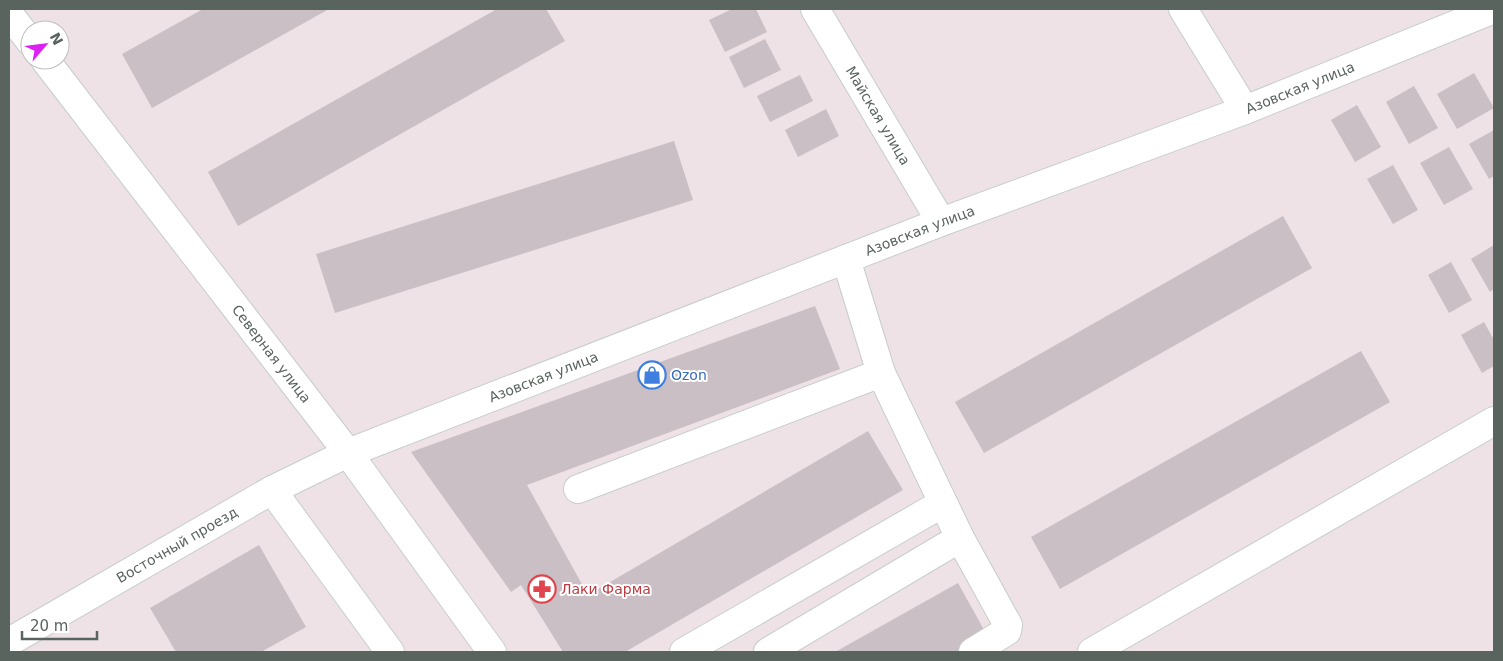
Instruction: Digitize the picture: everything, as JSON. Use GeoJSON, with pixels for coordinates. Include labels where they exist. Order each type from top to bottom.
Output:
{"type":"FeatureCollection","features":[{"type":"Feature","properties":{"kind":"street","name":"Майская улица"},"geometry":{"type":"LineString","coordinates":[[815,9],[941,222]]}},
{"type":"Feature","properties":{"kind":"street"},"geometry":{"type":"LineString","coordinates":[[1183,9],[1245,110]]}},
{"type":"Feature","properties":{"kind":"street","name":"Азовская улица"},"geometry":{"type":"LineString","coordinates":[[348,454],[941,222],[1245,110],[1494,9]]}},
{"type":"Feature","properties":{"kind":"street"},"geometry":{"type":"LineString","coordinates":[[9,14],[20,28]]}},
{"type":"Feature","properties":{"kind":"street","name":"Северная улица"},"geometry":{"type":"LineString","coordinates":[[53,70],[348,454],[492,652]]}},
{"type":"Feature","properties":{"kind":"street"},"geometry":{"type":"LineString","coordinates":[[846,259],[881,373],[960,538],[1008,625],[1007,631],[1002,636],[973,652]]}},
{"type":"Feature","properties":{"kind":"street"},"geometry":{"type":"LineString","coordinates":[[578,489],[881,373]]}},
{"type":"Feature","properties":{"kind":"street"},"geometry":{"type":"LineString","coordinates":[[1092,652],[1494,421]]}},
{"type":"Feature","properties":{"kind":"street","name":"Восточный проезд"},"geometry":{"type":"LineString","coordinates":[[9,642],[272,490],[348,454]]}},
{"type":"Feature","properties":{"kind":"street"},"geometry":{"type":"LineString","coordinates":[[272,490],[390,652]]}},
{"type":"Feature","properties":{"kind":"street"},"geometry":{"type":"LineString","coordinates":[[684,652],[943,503]]}},
{"type":"Feature","properties":{"kind":"street"},"geometry":{"type":"LineString","coordinates":[[768,652],[960,538]]}},
{"type":"Feature","properties":{"kind":"building"},"geometry":{"type":"Polygon","coordinates":[[[203,9],[329,9],[152,108],[122,54],[203,9]]]}},
{"type":"Feature","properties":{"kind":"building"},"geometry":{"type":"Polygon","coordinates":[[[497,9],[546,9],[565,41],[238,226],[208,172],[497,9]]]}},
{"type":"Feature","properties":{"kind":"building"},"geometry":{"type":"Polygon","coordinates":[[[732,9],[756,9],[767,32],[725,52],[709,20],[732,9]]]}},
{"type":"Feature","properties":{"kind":"building"},"geometry":{"type":"Polygon","coordinates":[[[765,39],[781,70],[744,88],[729,57],[765,39]]]}},
{"type":"Feature","properties":{"kind":"building"},"geometry":{"type":"Polygon","coordinates":[[[1474,73],[1494,108],[1457,129],[1437,94],[1474,73]]]}},
{"type":"Feature","properties":{"kind":"building"},"geometry":{"type":"Polygon","coordinates":[[[800,75],[813,101],[770,122],[757,96],[800,75]]]}},
{"type":"Feature","properties":{"kind":"building"},"geometry":{"type":"Polygon","coordinates":[[[1414,86],[1438,128],[1409,144],[1386,102],[1414,86]]]}},
{"type":"Feature","properties":{"kind":"building"},"geometry":{"type":"Polygon","coordinates":[[[1357,105],[1381,147],[1355,162],[1331,120],[1357,105]]]}},
{"type":"Feature","properties":{"kind":"building"},"geometry":{"type":"Polygon","coordinates":[[[826,109],[839,136],[798,157],[785,130],[826,109]]]}},
{"type":"Feature","properties":{"kind":"building"},"geometry":{"type":"Polygon","coordinates":[[[1494,130],[1494,176],[1489,179],[1469,144],[1494,130]]]}},
{"type":"Feature","properties":{"kind":"building"},"geometry":{"type":"Polygon","coordinates":[[[674,141],[693,200],[335,313],[316,254],[674,141]]]}},
{"type":"Feature","properties":{"kind":"building"},"geometry":{"type":"Polygon","coordinates":[[[1449,147],[1473,189],[1444,205],[1420,163],[1449,147]]]}},
{"type":"Feature","properties":{"kind":"building"},"geometry":{"type":"Polygon","coordinates":[[[1393,165],[1418,210],[1393,224],[1367,179],[1393,165]]]}},
{"type":"Feature","properties":{"kind":"building"},"geometry":{"type":"Polygon","coordinates":[[[1283,216],[1312,268],[984,453],[955,402],[1283,216]]]}},
{"type":"Feature","properties":{"kind":"building"},"geometry":{"type":"Polygon","coordinates":[[[1494,245],[1494,289],[1490,292],[1471,259],[1494,245]]]}},
{"type":"Feature","properties":{"kind":"building"},"geometry":{"type":"Polygon","coordinates":[[[1451,262],[1472,300],[1449,313],[1428,275],[1451,262]]]}},
{"type":"Feature","properties":{"kind":"building"},"geometry":{"type":"Polygon","coordinates":[[[815,306],[840,369],[527,485],[588,595],[868,431],[903,490],[625,652],[563,652],[521,585],[511,592],[411,452],[815,306]]]}},
{"type":"Feature","properties":{"kind":"building"},"geometry":{"type":"Polygon","coordinates":[[[1484,322],[1494,340],[1494,366],[1482,373],[1461,335],[1484,322]]]}},
{"type":"Feature","properties":{"kind":"building"},"geometry":{"type":"Polygon","coordinates":[[[1361,351],[1390,402],[1060,589],[1031,537],[1361,351]]]}},
{"type":"Feature","properties":{"kind":"building"},"geometry":{"type":"Polygon","coordinates":[[[259,545],[306,627],[261,652],[176,652],[150,608],[259,545]]]}},
{"type":"Feature","properties":{"kind":"building"},"geometry":{"type":"Polygon","coordinates":[[[958,583],[988,637],[961,652],[835,652],[958,583]]]}},
{"type":"Feature","properties":{"kind":"place","name":"Ozon"},"geometry":{"type":"Point","coordinates":[652,375]}},
{"type":"Feature","properties":{"kind":"place","name":"Лаки Фарма"},"geometry":{"type":"Point","coordinates":[542,589]}}]}
